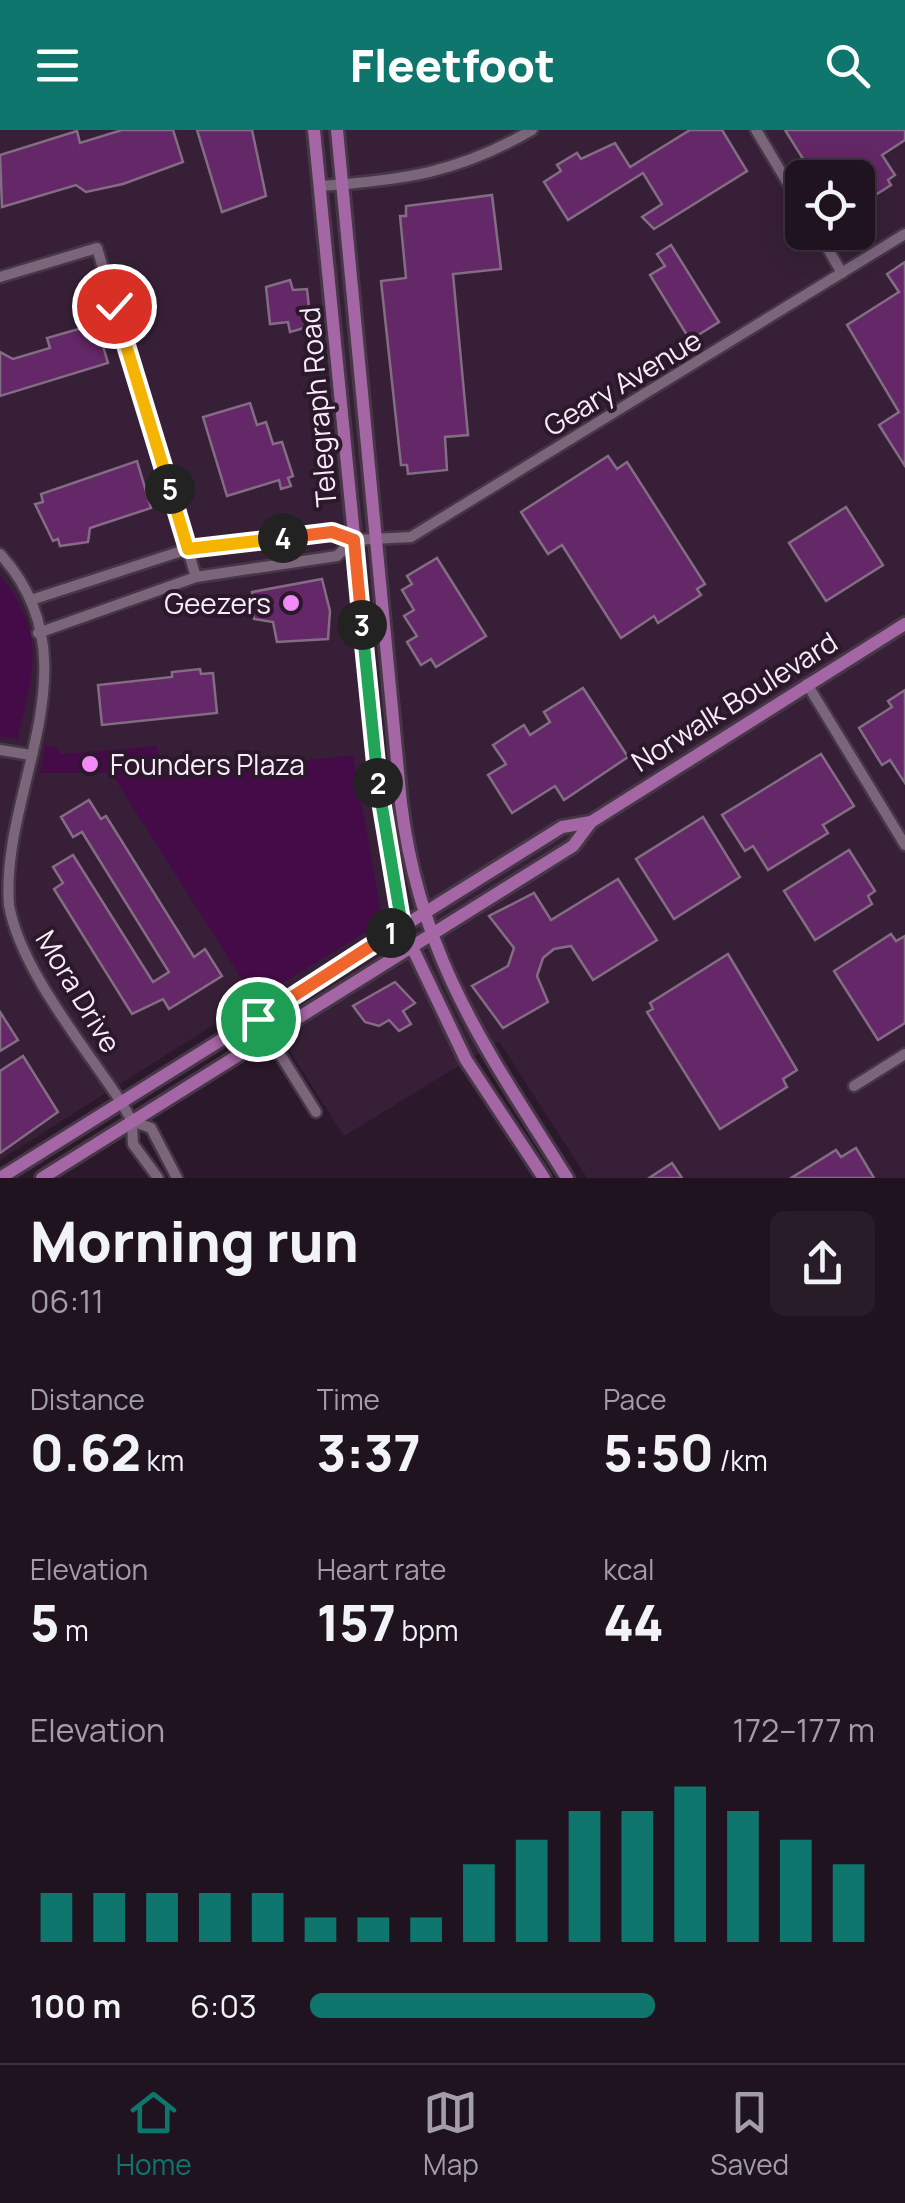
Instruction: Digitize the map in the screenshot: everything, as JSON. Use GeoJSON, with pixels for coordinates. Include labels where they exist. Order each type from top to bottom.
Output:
{"type":"FeatureCollection","features":[{"type":"Feature","properties":{"kind":"main road","name":"Telegraph Road"},"geometry":{"type":"LineString","coordinates":[[314,130],[381,809],[402,926],[466,1060],[544,1178]]}},
{"type":"Feature","properties":{"kind":"main road","name":"Telegraph Road"},"geometry":{"type":"LineString","coordinates":[[337,130],[406,839],[423,912],[456,997],[568,1178]]}},
{"type":"Feature","properties":{"kind":"main road","name":"Norwalk Boulevard"},"geometry":{"type":"LineString","coordinates":[[42,1178],[573,846],[591,822],[905,624]]}},
{"type":"Feature","properties":{"kind":"main road","name":"Norwalk Boulevard"},"geometry":{"type":"LineString","coordinates":[[0,1178],[562,828],[591,822]]}},
{"type":"Feature","properties":{"kind":"street"},"geometry":{"type":"LineString","coordinates":[[320,186],[401,180],[446,171],[488,156],[532,130]]}},
{"type":"Feature","properties":{"kind":"street"},"geometry":{"type":"LineString","coordinates":[[756,130],[785,179]]}},
{"type":"Feature","properties":{"kind":"street","name":"Geary Avenue"},"geometry":{"type":"LineString","coordinates":[[354,540],[411,538],[905,234]]}},
{"type":"Feature","properties":{"kind":"street"},"geometry":{"type":"LineString","coordinates":[[0,277],[97,248],[196,577]]}},
{"type":"Feature","properties":{"kind":"street"},"geometry":{"type":"LineString","coordinates":[[829,250],[842,273]]}},
{"type":"Feature","properties":{"kind":"street"},"geometry":{"type":"LineString","coordinates":[[31,600],[188,549],[332,532],[354,540],[338,556],[196,577],[38,633]]}},
{"type":"Feature","properties":{"kind":"street","name":"Mora Drive"},"geometry":{"type":"LineString","coordinates":[[0,554],[31,600],[38,633],[40,696],[7,858],[9,906],[26,954],[132,1121]]}},
{"type":"Feature","properties":{"kind":"street"},"geometry":{"type":"LineString","coordinates":[[807,684],[905,845]]}},
{"type":"Feature","properties":{"kind":"street"},"geometry":{"type":"LineString","coordinates":[[0,750],[31,755]]}},
{"type":"Feature","properties":{"kind":"street"},"geometry":{"type":"LineString","coordinates":[[268,1035],[316,1112]]}},
{"type":"Feature","properties":{"kind":"street"},"geometry":{"type":"LineString","coordinates":[[854,1086],[905,1054]]}},
{"type":"Feature","properties":{"kind":"street"},"geometry":{"type":"LineString","coordinates":[[132,1121],[151,1128],[175,1174],[160,1178],[132,1144],[132,1121]]}},
{"type":"Feature","properties":{"kind":"shaded area"},"geometry":{"type":"Polygon","coordinates":[[[0,130],[905,130],[905,1178],[587,1178],[499,1041],[344,1136],[256,998],[0,1160],[0,130]]]}},
{"type":"Feature","properties":{"kind":"shaded area"},"geometry":{"type":"Polygon","coordinates":[[[0,576],[15,596],[31,635],[32,674],[18,739],[0,737],[0,576]]]}},
{"type":"Feature","properties":{"kind":"shaded area"},"geometry":{"type":"Polygon","coordinates":[[[45,745],[57,748],[61,754],[157,746],[164,776],[353,755],[381,912],[376,926],[255,1000],[111,773],[40,773],[45,745]]]}},
{"type":"Feature","properties":{"kind":"building"},"geometry":{"type":"Polygon","coordinates":[[[122,130],[173,130],[183,162],[123,184],[86,192],[76,185],[2,207],[0,155],[77,131],[80,143],[122,130]]]}},
{"type":"Feature","properties":{"kind":"building"},"geometry":{"type":"Polygon","coordinates":[[[197,130],[252,130],[266,196],[222,212],[197,130]]]}},
{"type":"Feature","properties":{"kind":"building"},"geometry":{"type":"Polygon","coordinates":[[[690,130],[722,130],[747,171],[654,229],[642,217],[662,204],[643,173],[568,220],[544,182],[561,171],[557,165],[577,153],[581,159],[615,143],[630,167],[690,130]]]}},
{"type":"Feature","properties":{"kind":"building"},"geometry":{"type":"Polygon","coordinates":[[[785,130],[905,130],[905,140],[882,155],[895,175],[888,180],[891,185],[875,195],[875,160],[804,160],[785,130]]]}},
{"type":"Feature","properties":{"kind":"building"},"geometry":{"type":"Polygon","coordinates":[[[492,195],[501,269],[453,274],[468,435],[445,437],[447,470],[408,474],[407,465],[401,465],[381,281],[406,278],[400,216],[406,216],[406,206],[492,195]]]}},
{"type":"Feature","properties":{"kind":"building"},"geometry":{"type":"Polygon","coordinates":[[[671,245],[719,322],[690,340],[650,275],[665,266],[657,254],[671,245]]]}},
{"type":"Feature","properties":{"kind":"building"},"geometry":{"type":"Polygon","coordinates":[[[905,262],[905,466],[879,425],[899,412],[847,325],[899,292],[887,274],[905,262]]]}},
{"type":"Feature","properties":{"kind":"building"},"geometry":{"type":"Polygon","coordinates":[[[290,280],[293,290],[307,289],[311,326],[290,332],[288,322],[270,324],[266,287],[290,280]]]}},
{"type":"Feature","properties":{"kind":"building"},"geometry":{"type":"Polygon","coordinates":[[[97,326],[108,363],[0,396],[0,352],[13,359],[50,348],[47,338],[97,326]]]}},
{"type":"Feature","properties":{"kind":"building"},"geometry":{"type":"Polygon","coordinates":[[[250,403],[257,425],[266,422],[273,444],[282,442],[293,476],[288,478],[291,486],[281,489],[279,480],[227,496],[203,417],[250,403]]]}},
{"type":"Feature","properties":{"kind":"building"},"geometry":{"type":"Polygon","coordinates":[[[608,456],[617,469],[627,462],[705,584],[697,589],[701,595],[658,623],[654,616],[621,638],[562,545],[548,554],[521,512],[608,456]]]}},
{"type":"Feature","properties":{"kind":"building"},"geometry":{"type":"Polygon","coordinates":[[[137,461],[151,508],[90,528],[88,542],[60,546],[58,539],[53,541],[35,504],[43,502],[41,494],[137,461]]]}},
{"type":"Feature","properties":{"kind":"building"},"geometry":{"type":"Polygon","coordinates":[[[846,507],[883,565],[826,601],[789,543],[846,507]]]}},
{"type":"Feature","properties":{"kind":"building"},"geometry":{"type":"Polygon","coordinates":[[[437,558],[486,636],[436,667],[431,659],[421,665],[407,642],[417,636],[404,616],[414,610],[402,590],[412,584],[407,576],[437,558]]]}},
{"type":"Feature","properties":{"kind":"building","name":"Geezers"},"geometry":{"type":"Polygon","coordinates":[[[322,579],[330,611],[328,639],[277,642],[273,622],[254,619],[252,592],[322,579]]]}},
{"type":"Feature","properties":{"kind":"building"},"geometry":{"type":"Polygon","coordinates":[[[200,669],[201,674],[213,673],[217,713],[102,725],[98,685],[172,677],[172,672],[200,669]]]}},
{"type":"Feature","properties":{"kind":"building"},"geometry":{"type":"Polygon","coordinates":[[[583,688],[628,757],[564,800],[555,786],[512,813],[488,775],[506,764],[493,745],[524,725],[530,735],[550,722],[544,712],[583,688]]]}},
{"type":"Feature","properties":{"kind":"building"},"geometry":{"type":"Polygon","coordinates":[[[905,690],[905,783],[890,760],[882,765],[859,728],[892,707],[888,701],[905,690]]]}},
{"type":"Feature","properties":{"kind":"building"},"geometry":{"type":"Polygon","coordinates":[[[821,754],[854,806],[823,825],[828,833],[768,870],[753,846],[745,851],[722,815],[821,754]]]}},
{"type":"Feature","properties":{"kind":"building"},"geometry":{"type":"Polygon","coordinates":[[[89,800],[101,819],[106,816],[194,957],[205,949],[222,976],[169,1009],[163,999],[132,1014],[54,889],[63,883],[53,867],[73,855],[153,982],[169,972],[82,832],[73,837],[61,817],[89,800]]]}},
{"type":"Feature","properties":{"kind":"building"},"geometry":{"type":"Polygon","coordinates":[[[703,817],[740,877],[674,919],[636,859],[703,817]]]}},
{"type":"Feature","properties":{"kind":"building"},"geometry":{"type":"Polygon","coordinates":[[[849,850],[875,891],[868,896],[872,904],[815,940],[784,891],[849,850]]]}},
{"type":"Feature","properties":{"kind":"building"},"geometry":{"type":"Polygon","coordinates":[[[618,879],[657,940],[593,980],[571,946],[554,949],[543,958],[537,976],[548,1002],[503,1028],[472,986],[508,966],[514,948],[489,916],[534,893],[551,920],[618,879]]]}},
{"type":"Feature","properties":{"kind":"building"},"geometry":{"type":"Polygon","coordinates":[[[891,934],[896,941],[905,936],[905,1023],[878,1040],[834,971],[891,934]]]}},
{"type":"Feature","properties":{"kind":"building"},"geometry":{"type":"Polygon","coordinates":[[[728,954],[797,1070],[783,1079],[787,1087],[720,1129],[647,1012],[653,1009],[650,1003],[728,954]]]}},
{"type":"Feature","properties":{"kind":"building"},"geometry":{"type":"Polygon","coordinates":[[[395,982],[415,1003],[403,1011],[411,1024],[399,1031],[389,1020],[379,1026],[365,1022],[353,1006],[395,982]]]}},
{"type":"Feature","properties":{"kind":"building"},"geometry":{"type":"Polygon","coordinates":[[[0,1012],[18,1040],[0,1051],[0,1012]]]}},
{"type":"Feature","properties":{"kind":"building"},"geometry":{"type":"Polygon","coordinates":[[[23,1056],[58,1112],[0,1153],[0,1071],[23,1056]]]}},
{"type":"Feature","properties":{"kind":"building"},"geometry":{"type":"Polygon","coordinates":[[[856,1148],[874,1178],[791,1178],[836,1150],[841,1157],[856,1148]]]}},
{"type":"Feature","properties":{"kind":"building"},"geometry":{"type":"Polygon","coordinates":[[[672,1163],[682,1178],[649,1178],[672,1163]]]}},
{"type":"Feature","properties":{"kind":"place","name":"Geezers"},"geometry":{"type":"Point","coordinates":[291,603]}},
{"type":"Feature","properties":{"kind":"place","name":"Founders Plaza"},"geometry":{"type":"Point","coordinates":[90,764]}},
{"type":"Feature","properties":{"kind":"route"},"geometry":{"type":"LineString","coordinates":[[114,306],[188,549],[332,532],[354,540],[381,809],[402,926],[258,1019]]}}]}
